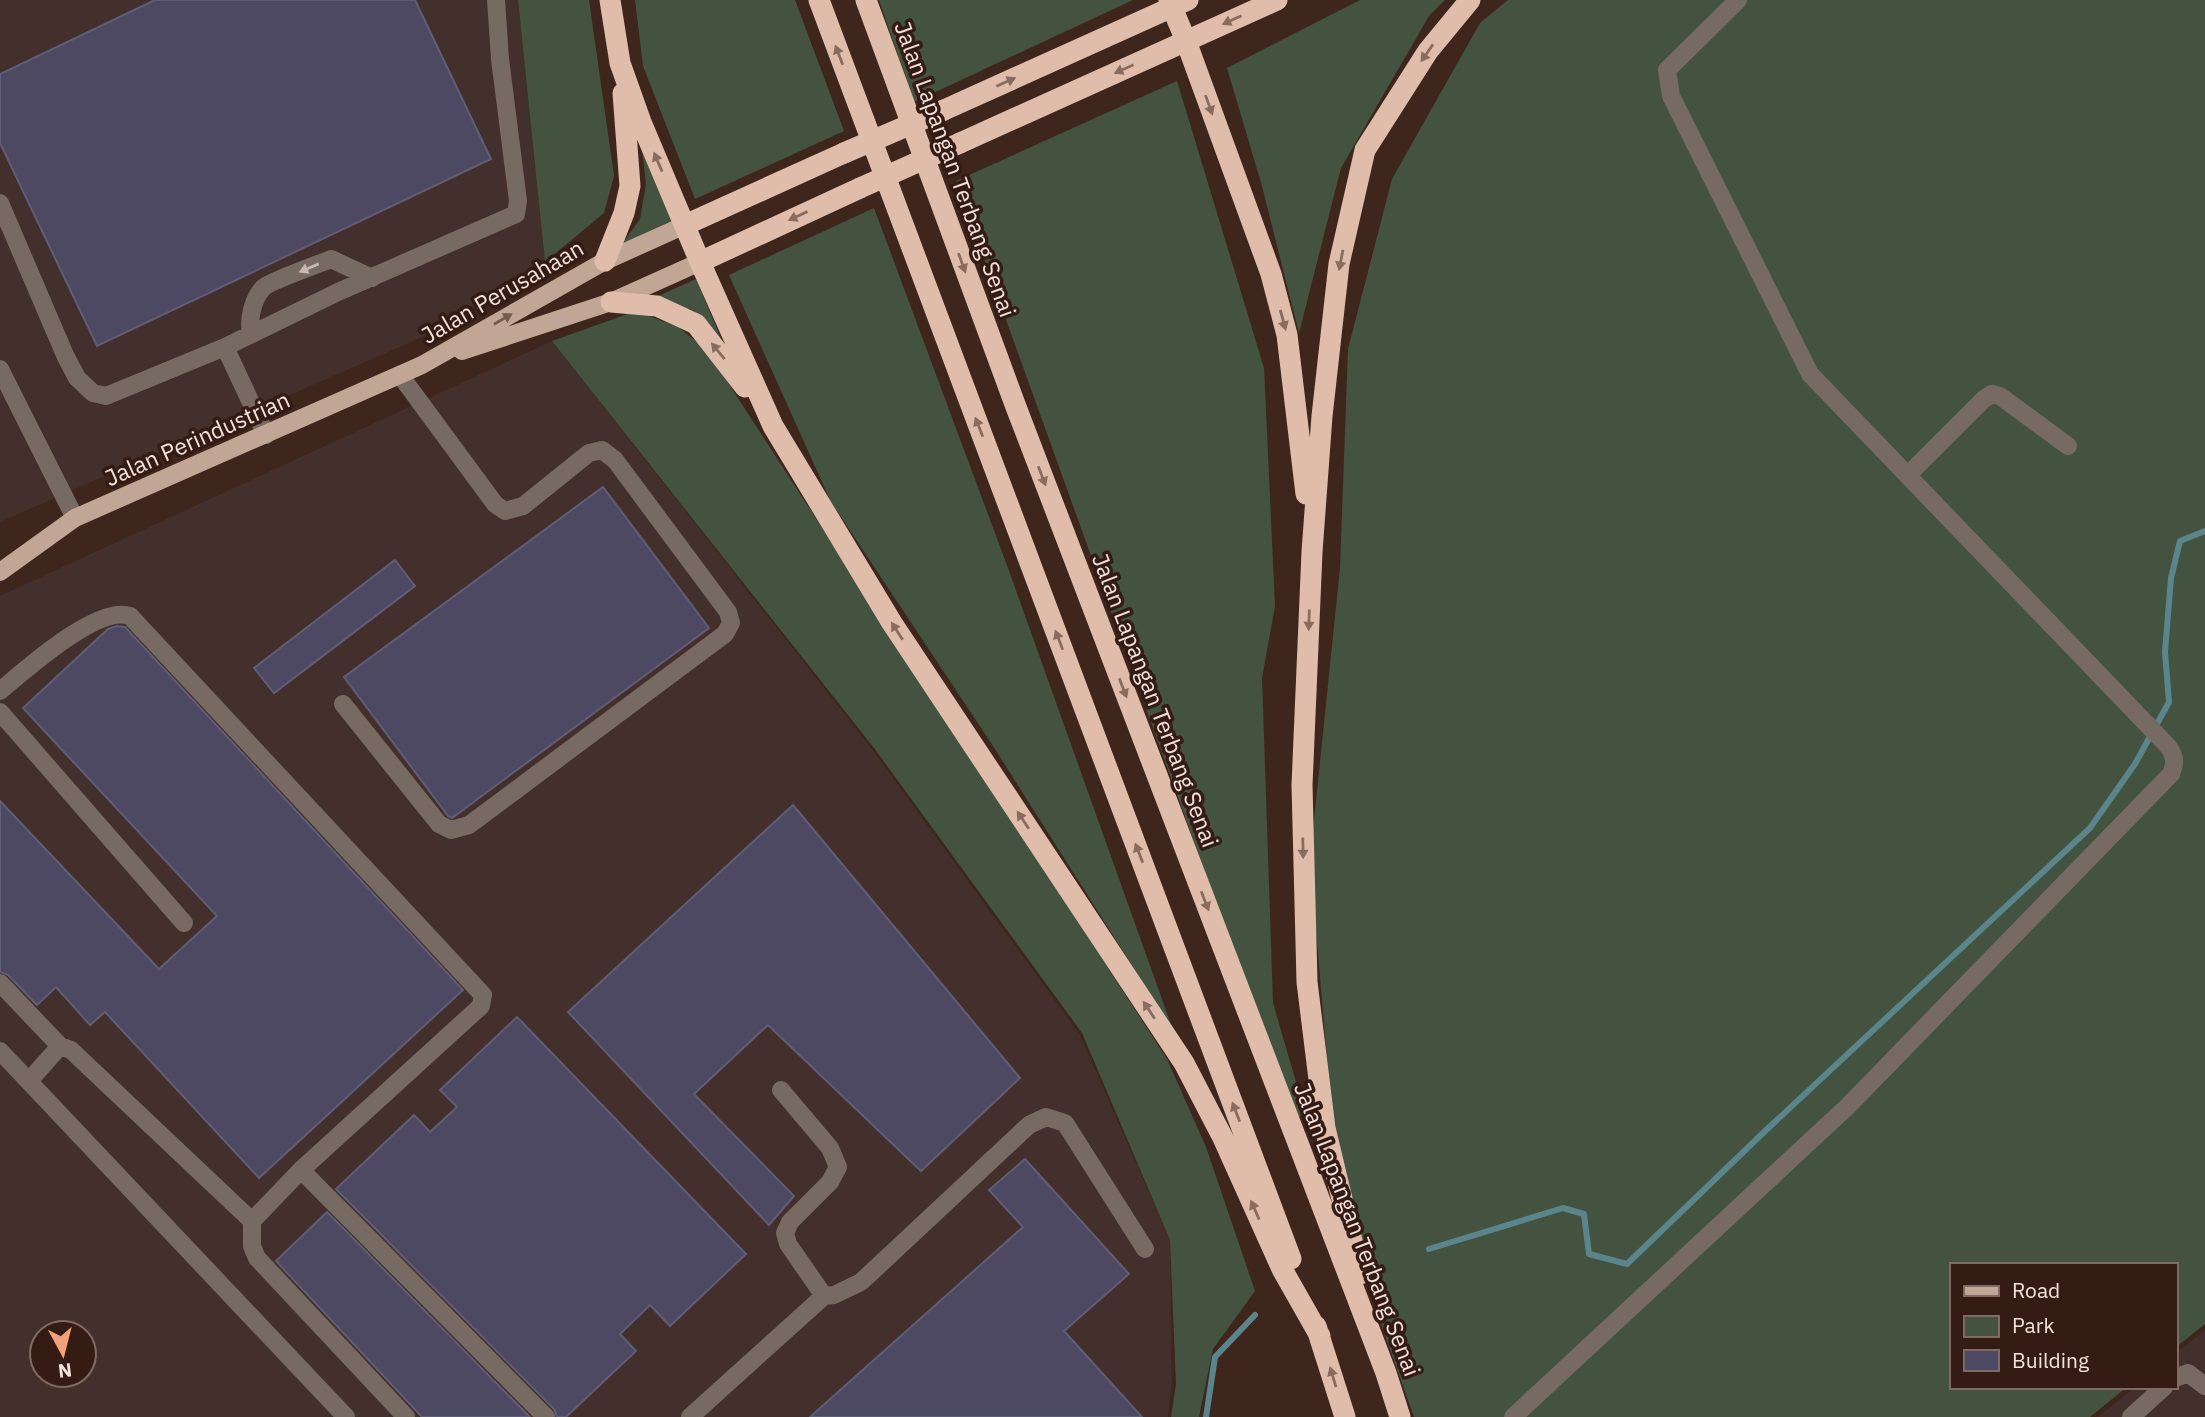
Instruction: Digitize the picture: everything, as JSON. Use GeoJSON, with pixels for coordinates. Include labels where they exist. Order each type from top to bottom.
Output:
{"type":"FeatureCollection","features":[{"type":"Feature","properties":{"kind":"highway"},"geometry":{"type":"LineString","coordinates":[[605,261],[624,213],[630,186],[620,63],[610,0]]}},
{"type":"Feature","properties":{"kind":"highway"},"geometry":{"type":"LineString","coordinates":[[819,0],[1320,1336],[1345,1417]]}},
{"type":"Feature","properties":{"kind":"highway","name":"Jalan Lapangan Terbang Senai"},"geometry":{"type":"LineString","coordinates":[[866,0],[1016,407],[1400,1417]]}},
{"type":"Feature","properties":{"kind":"highway"},"geometry":{"type":"LineString","coordinates":[[700,262],[1278,0]]}},
{"type":"Feature","properties":{"kind":"highway"},"geometry":{"type":"LineString","coordinates":[[1385,1373],[1325,1128],[1307,982],[1302,785],[1312,552],[1322,416],[1339,264],[1365,150],[1428,51],[1470,0]]}},
{"type":"Feature","properties":{"kind":"highway"},"geometry":{"type":"LineString","coordinates":[[685,225],[944,110],[1177,2],[1186,41],[1271,274],[1287,335],[1312,552]]}},
{"type":"Feature","properties":{"kind":"highway"},"geometry":{"type":"LineString","coordinates":[[620,63],[641,122],[700,262],[773,426]]}},
{"type":"Feature","properties":{"kind":"highway"},"geometry":{"type":"LineString","coordinates":[[611,302],[657,306],[696,324],[732,368],[773,426],[892,623],[1184,1063],[1223,1138],[1282,1269],[1320,1336]]}},
{"type":"Feature","properties":{"kind":"main road","name":"Jalan Perusahaan"},"geometry":{"type":"LineString","coordinates":[[422,365],[605,261],[685,225]]}},
{"type":"Feature","properties":{"kind":"main road","name":"Jalan Perusahaan"},"geometry":{"type":"LineString","coordinates":[[422,365],[611,302],[700,262]]}},
{"type":"Feature","properties":{"kind":"main road","name":"Jalan Perindustrian"},"geometry":{"type":"LineString","coordinates":[[0,572],[75,518],[422,365]]}},
{"type":"Feature","properties":{"kind":"street"},"geometry":{"type":"LineString","coordinates":[[0,203],[77,379],[93,393],[106,396],[116,393],[225,347],[516,214],[519,201],[500,59],[496,0]]}},
{"type":"Feature","properties":{"kind":"street"},"geometry":{"type":"LineString","coordinates":[[1513,1417],[1848,1106],[2162,784],[2171,774],[2174,761],[2171,749],[2164,741],[1810,374],[1671,96],[1667,71],[1738,0]]}},
{"type":"Feature","properties":{"kind":"street"},"geometry":{"type":"LineString","coordinates":[[251,333],[249,323],[253,307],[265,286],[331,259],[372,278]]}},
{"type":"Feature","properties":{"kind":"street"},"geometry":{"type":"LineString","coordinates":[[225,347],[266,435]]}},
{"type":"Feature","properties":{"kind":"street"},"geometry":{"type":"LineString","coordinates":[[0,369],[75,518]]}},
{"type":"Feature","properties":{"kind":"street"},"geometry":{"type":"LineString","coordinates":[[344,704],[439,824],[451,830],[469,825],[480,817],[725,634],[731,623],[729,612],[615,460],[602,450],[589,453],[523,506],[505,511],[495,504],[400,375]]}},
{"type":"Feature","properties":{"kind":"street"},"geometry":{"type":"LineString","coordinates":[[1909,474],[1984,399],[1993,394],[2000,396],[2068,446]]}},
{"type":"Feature","properties":{"kind":"street"},"geometry":{"type":"LineString","coordinates":[[0,691],[72,634],[112,616],[123,613],[130,616],[483,995],[481,1006],[301,1170],[252,1221],[252,1245],[257,1258],[406,1417]]}},
{"type":"Feature","properties":{"kind":"street"},"geometry":{"type":"LineString","coordinates":[[0,712],[184,923]]}},
{"type":"Feature","properties":{"kind":"street"},"geometry":{"type":"LineString","coordinates":[[0,983],[60,1046],[79,1055],[252,1221]]}},
{"type":"Feature","properties":{"kind":"street"},"geometry":{"type":"LineString","coordinates":[[29,1082],[60,1046]]}},
{"type":"Feature","properties":{"kind":"street"},"geometry":{"type":"LineString","coordinates":[[0,1051],[346,1417]]}},
{"type":"Feature","properties":{"kind":"street"},"geometry":{"type":"LineString","coordinates":[[781,1090],[830,1148],[838,1167],[830,1182],[790,1222],[785,1233],[788,1244],[824,1296]]}},
{"type":"Feature","properties":{"kind":"street"},"geometry":{"type":"LineString","coordinates":[[690,1417],[824,1296],[834,1296],[861,1282],[1028,1125],[1046,1116],[1065,1123],[1145,1249]]}},
{"type":"Feature","properties":{"kind":"street"},"geometry":{"type":"LineString","coordinates":[[301,1170],[546,1417]]}},
{"type":"Feature","properties":{"kind":"street"},"geometry":{"type":"LineString","coordinates":[[2177,1377],[2188,1374],[2205,1386]]}},
{"type":"Feature","properties":{"kind":"street"},"geometry":{"type":"LineString","coordinates":[[2131,1417],[2162,1389]]}},
{"type":"Feature","properties":{"kind":"shaded area"},"geometry":{"type":"Polygon","coordinates":[[[0,0],[518,0],[545,262],[420,338],[0,522],[0,0]]]}},
{"type":"Feature","properties":{"kind":"shaded area"},"geometry":{"type":"Polygon","coordinates":[[[552,341],[872,749],[1080,1035],[1170,1240],[1172,1383],[1168,1417],[0,1417],[0,596],[552,341]]]}},
{"type":"Feature","properties":{"kind":"shaded area"},"geometry":{"type":"Polygon","coordinates":[[[2205,1330],[2205,1417],[2098,1417],[2133,1389],[2177,1389],[2177,1352],[2205,1330]]]}},
{"type":"Feature","properties":{"kind":"green space"},"geometry":{"type":"Polygon","coordinates":[[[518,0],[589,0],[614,176],[604,213],[545,262],[518,0]]]}},
{"type":"Feature","properties":{"kind":"green space"},"geometry":{"type":"Polygon","coordinates":[[[635,0],[795,0],[844,131],[695,199],[643,66],[635,0]]]}},
{"type":"Feature","properties":{"kind":"green space"},"geometry":{"type":"Polygon","coordinates":[[[879,0],[1133,0],[914,102],[879,0]]]}},
{"type":"Feature","properties":{"kind":"green space"},"geometry":{"type":"Polygon","coordinates":[[[1360,0],[1445,0],[1429,16],[1341,168],[1299,333],[1262,186],[1227,68],[1360,0]]]}},
{"type":"Feature","properties":{"kind":"green space"},"geometry":{"type":"Polygon","coordinates":[[[1508,0],[2205,0],[2205,1324],[2177,1346],[2177,1263],[1950,1263],[1950,1389],[2125,1389],[2090,1417],[1414,1417],[1382,1327],[1334,1142],[1310,859],[1340,568],[1348,349],[1392,179],[1480,23],[1508,0]]]}},
{"type":"Feature","properties":{"kind":"green space"},"geometry":{"type":"Polygon","coordinates":[[[1177,81],[1264,368],[1275,606],[1262,678],[1273,1003],[1304,1103],[1305,1113],[1299,1117],[1290,1108],[956,181],[1177,81]]]}},
{"type":"Feature","properties":{"kind":"green space"},"geometry":{"type":"Polygon","coordinates":[[[640,131],[673,220],[622,244],[640,219],[646,184],[640,131]]]}},
{"type":"Feature","properties":{"kind":"green space"},"geometry":{"type":"Polygon","coordinates":[[[874,208],[1008,568],[1173,1030],[995,749],[831,502],[729,275],[874,208]]]}},
{"type":"Feature","properties":{"kind":"green space"},"geometry":{"type":"Polygon","coordinates":[[[696,279],[728,355],[710,325],[693,310],[654,298],[696,279]]]}},
{"type":"Feature","properties":{"kind":"green space"},"geometry":{"type":"Polygon","coordinates":[[[636,311],[678,327],[706,349],[1167,1059],[1206,1147],[1255,1291],[1213,1349],[1199,1417],[1171,1417],[1176,1384],[1170,1240],[1082,1033],[874,748],[552,341],[636,311]]]}},
{"type":"Feature","properties":{"kind":"building"},"geometry":{"type":"Polygon","coordinates":[[[155,0],[415,0],[491,159],[97,346],[0,143],[0,74],[155,0]]]}},
{"type":"Feature","properties":{"kind":"building"},"geometry":{"type":"Polygon","coordinates":[[[603,487],[709,628],[452,818],[344,677],[603,487]]]}},
{"type":"Feature","properties":{"kind":"building"},"geometry":{"type":"Polygon","coordinates":[[[395,560],[415,586],[274,693],[254,668],[395,560]]]}},
{"type":"Feature","properties":{"kind":"building"},"geometry":{"type":"Polygon","coordinates":[[[125,627],[463,990],[259,1178],[105,1012],[90,1025],[56,987],[37,1005],[8,975],[0,972],[0,801],[159,969],[217,916],[23,708],[108,629],[125,627]]]}},
{"type":"Feature","properties":{"kind":"building"},"geometry":{"type":"Polygon","coordinates":[[[793,805],[1020,1078],[921,1171],[768,1025],[694,1094],[794,1196],[769,1225],[568,1012],[793,805]]]}},
{"type":"Feature","properties":{"kind":"building"},"geometry":{"type":"Polygon","coordinates":[[[517,1017],[746,1254],[670,1326],[650,1305],[620,1334],[636,1351],[566,1417],[557,1417],[554,1409],[336,1189],[414,1115],[430,1132],[457,1107],[440,1090],[517,1017]]]}},
{"type":"Feature","properties":{"kind":"building"},"geometry":{"type":"Polygon","coordinates":[[[1025,1159],[1129,1274],[1064,1331],[1142,1417],[810,1417],[1023,1227],[989,1190],[1025,1159]]]}},
{"type":"Feature","properties":{"kind":"building"},"geometry":{"type":"Polygon","coordinates":[[[327,1212],[530,1417],[422,1417],[276,1261],[327,1212]]]}},
{"type":"Feature","properties":{"kind":"waterway"},"geometry":{"type":"LineString","coordinates":[[1429,1249],[1563,1208],[1584,1214],[1589,1254],[1627,1264],[1763,1133],[2090,828],[2135,764],[2169,702],[2165,652],[2171,578],[2180,541],[2205,531]]}},
{"type":"Feature","properties":{"kind":"waterway"},"geometry":{"type":"LineString","coordinates":[[1206,1417],[1215,1357],[1255,1315]]}}]}
